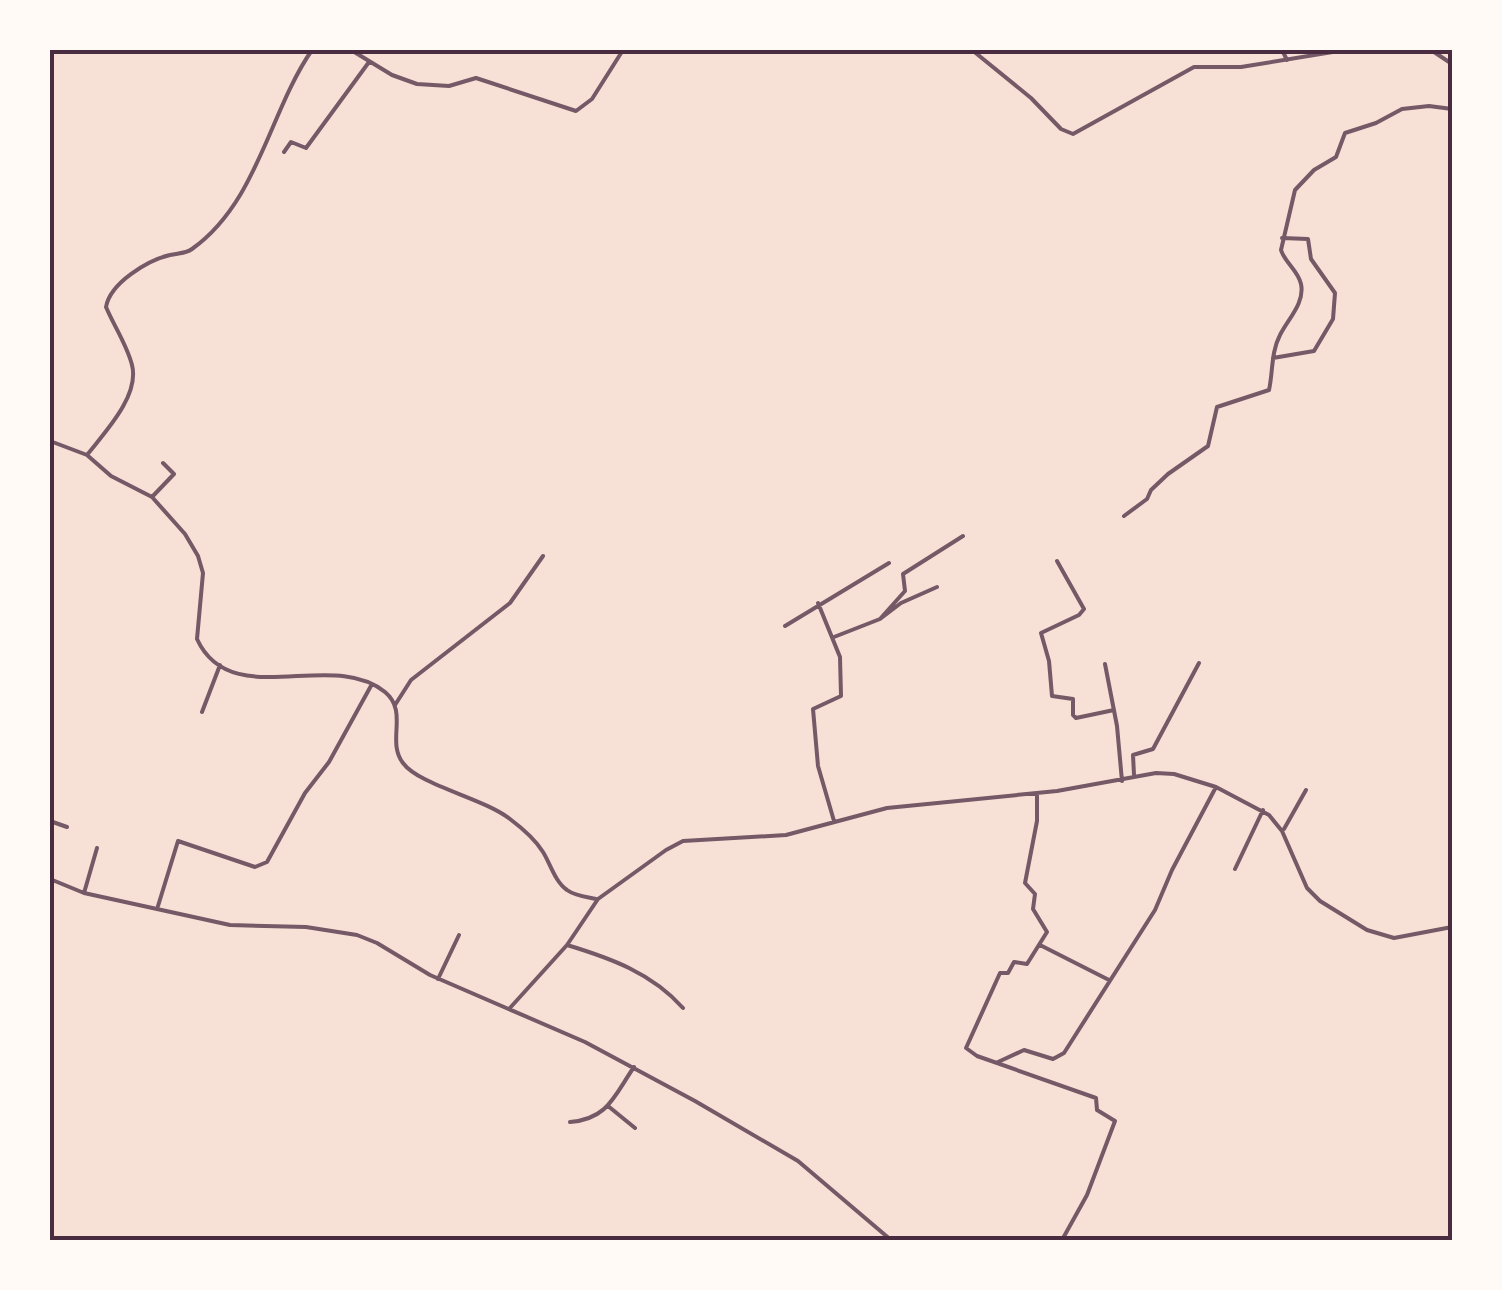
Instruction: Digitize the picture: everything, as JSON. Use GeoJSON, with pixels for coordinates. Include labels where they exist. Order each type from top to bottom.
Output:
{"type":"FeatureCollection","features":[{"type":"Feature","properties":{"kind":"street"},"geometry":{"type":"LineString","coordinates":[[87,456],[124,403],[133,375],[131,361],[106,307],[110,294],[121,282],[152,263],[191,250],[229,209],[258,161],[291,84],[312,50]]}},
{"type":"Feature","properties":{"kind":"street"},"geometry":{"type":"LineString","coordinates":[[351,50],[392,76],[417,84],[449,86],[476,78],[576,111],[592,99],[623,50]]}},
{"type":"Feature","properties":{"kind":"street"},"geometry":{"type":"LineString","coordinates":[[972,50],[1070,134],[1186,70],[1346,50]]}},
{"type":"Feature","properties":{"kind":"street"},"geometry":{"type":"LineString","coordinates":[[1282,50],[1287,60]]}},
{"type":"Feature","properties":{"kind":"street"},"geometry":{"type":"LineString","coordinates":[[1431,50],[1452,63]]}},
{"type":"Feature","properties":{"kind":"street"},"geometry":{"type":"LineString","coordinates":[[284,152],[290,142],[302,148],[307,146],[369,62]]}},
{"type":"Feature","properties":{"kind":"street"},"geometry":{"type":"LineString","coordinates":[[1124,516],[1147,499],[1168,474],[1208,446],[1217,407],[1270,390],[1278,339],[1302,288],[1298,275],[1284,259],[1282,238],[1294,190],[1336,156],[1344,133],[1376,124],[1402,109],[1452,109]]}},
{"type":"Feature","properties":{"kind":"street"},"geometry":{"type":"LineString","coordinates":[[1273,358],[1308,354],[1316,349],[1330,326],[1336,300],[1334,291],[1311,260],[1308,239],[1282,238]]}},
{"type":"Feature","properties":{"kind":"street"},"geometry":{"type":"LineString","coordinates":[[50,441],[87,456],[111,476],[152,497],[186,534],[203,573],[197,639],[220,666],[243,676],[318,674],[372,684],[388,694],[395,706],[397,748],[403,764],[427,780],[456,790],[509,818],[536,843],[564,888],[598,900]]}},
{"type":"Feature","properties":{"kind":"street"},"geometry":{"type":"LineString","coordinates":[[152,497],[174,474],[163,462]]}},
{"type":"Feature","properties":{"kind":"street"},"geometry":{"type":"LineString","coordinates":[[880,618],[904,591],[904,573],[963,536]]}},
{"type":"Feature","properties":{"kind":"street"},"geometry":{"type":"LineString","coordinates":[[395,706],[408,682],[503,610],[543,556]]}},
{"type":"Feature","properties":{"kind":"street"},"geometry":{"type":"LineString","coordinates":[[1057,561],[1084,609],[1040,634],[1049,661],[1052,696],[1073,699],[1076,718],[1114,710]]}},
{"type":"Feature","properties":{"kind":"street"},"geometry":{"type":"LineString","coordinates":[[786,626],[818,603],[889,564]]}},
{"type":"Feature","properties":{"kind":"street"},"geometry":{"type":"LineString","coordinates":[[834,637],[937,587]]}},
{"type":"Feature","properties":{"kind":"street"},"geometry":{"type":"LineString","coordinates":[[818,603],[842,666],[842,695],[813,709],[818,766],[834,821]]}},
{"type":"Feature","properties":{"kind":"street"},"geometry":{"type":"LineString","coordinates":[[1135,776],[1133,754],[1153,749],[1199,663]]}},
{"type":"Feature","properties":{"kind":"street"},"geometry":{"type":"LineString","coordinates":[[1105,664],[1122,781]]}},
{"type":"Feature","properties":{"kind":"street"},"geometry":{"type":"LineString","coordinates":[[202,712],[220,666]]}},
{"type":"Feature","properties":{"kind":"street"},"geometry":{"type":"LineString","coordinates":[[158,907],[177,842],[255,867],[267,862],[372,684]]}},
{"type":"Feature","properties":{"kind":"street"},"geometry":{"type":"LineString","coordinates":[[509,1009],[566,945],[598,900],[683,841],[786,835],[887,808],[1037,794],[1135,776],[1174,774],[1216,787],[1263,810],[1282,831],[1307,888],[1320,901],[1366,930],[1394,938],[1452,927]]}},
{"type":"Feature","properties":{"kind":"street"},"geometry":{"type":"LineString","coordinates":[[998,1062],[1024,1050],[1053,1059],[1062,1055],[1156,910],[1172,870],[1216,787]]}},
{"type":"Feature","properties":{"kind":"street"},"geometry":{"type":"LineString","coordinates":[[1282,831],[1306,790]]}},
{"type":"Feature","properties":{"kind":"street"},"geometry":{"type":"LineString","coordinates":[[1037,794],[1036,822],[1024,883],[1036,895],[1033,910],[1047,930],[1027,964],[1015,962],[1007,973],[1001,972],[966,1046],[973,1054],[1094,1098],[1098,1101],[1097,1110],[1115,1121],[1087,1195],[1062,1240]]}},
{"type":"Feature","properties":{"kind":"street"},"geometry":{"type":"LineString","coordinates":[[1235,870],[1263,810]]}},
{"type":"Feature","properties":{"kind":"street"},"geometry":{"type":"LineString","coordinates":[[50,821],[67,827]]}},
{"type":"Feature","properties":{"kind":"street"},"geometry":{"type":"LineString","coordinates":[[84,894],[97,848]]}},
{"type":"Feature","properties":{"kind":"street"},"geometry":{"type":"LineString","coordinates":[[50,879],[84,894],[245,928],[306,927],[357,935],[377,943],[438,979],[634,1067],[798,1161],[891,1240]]}},
{"type":"Feature","properties":{"kind":"street"},"geometry":{"type":"LineString","coordinates":[[438,979],[460,935]]}},
{"type":"Feature","properties":{"kind":"street"},"geometry":{"type":"LineString","coordinates":[[566,945],[631,968],[661,987],[683,1008]]}},
{"type":"Feature","properties":{"kind":"street"},"geometry":{"type":"LineString","coordinates":[[1040,945],[1110,980]]}},
{"type":"Feature","properties":{"kind":"street"},"geometry":{"type":"LineString","coordinates":[[570,1122],[596,1118],[634,1067]]}},
{"type":"Feature","properties":{"kind":"street"},"geometry":{"type":"LineString","coordinates":[[608,1106],[635,1128]]}}]}
